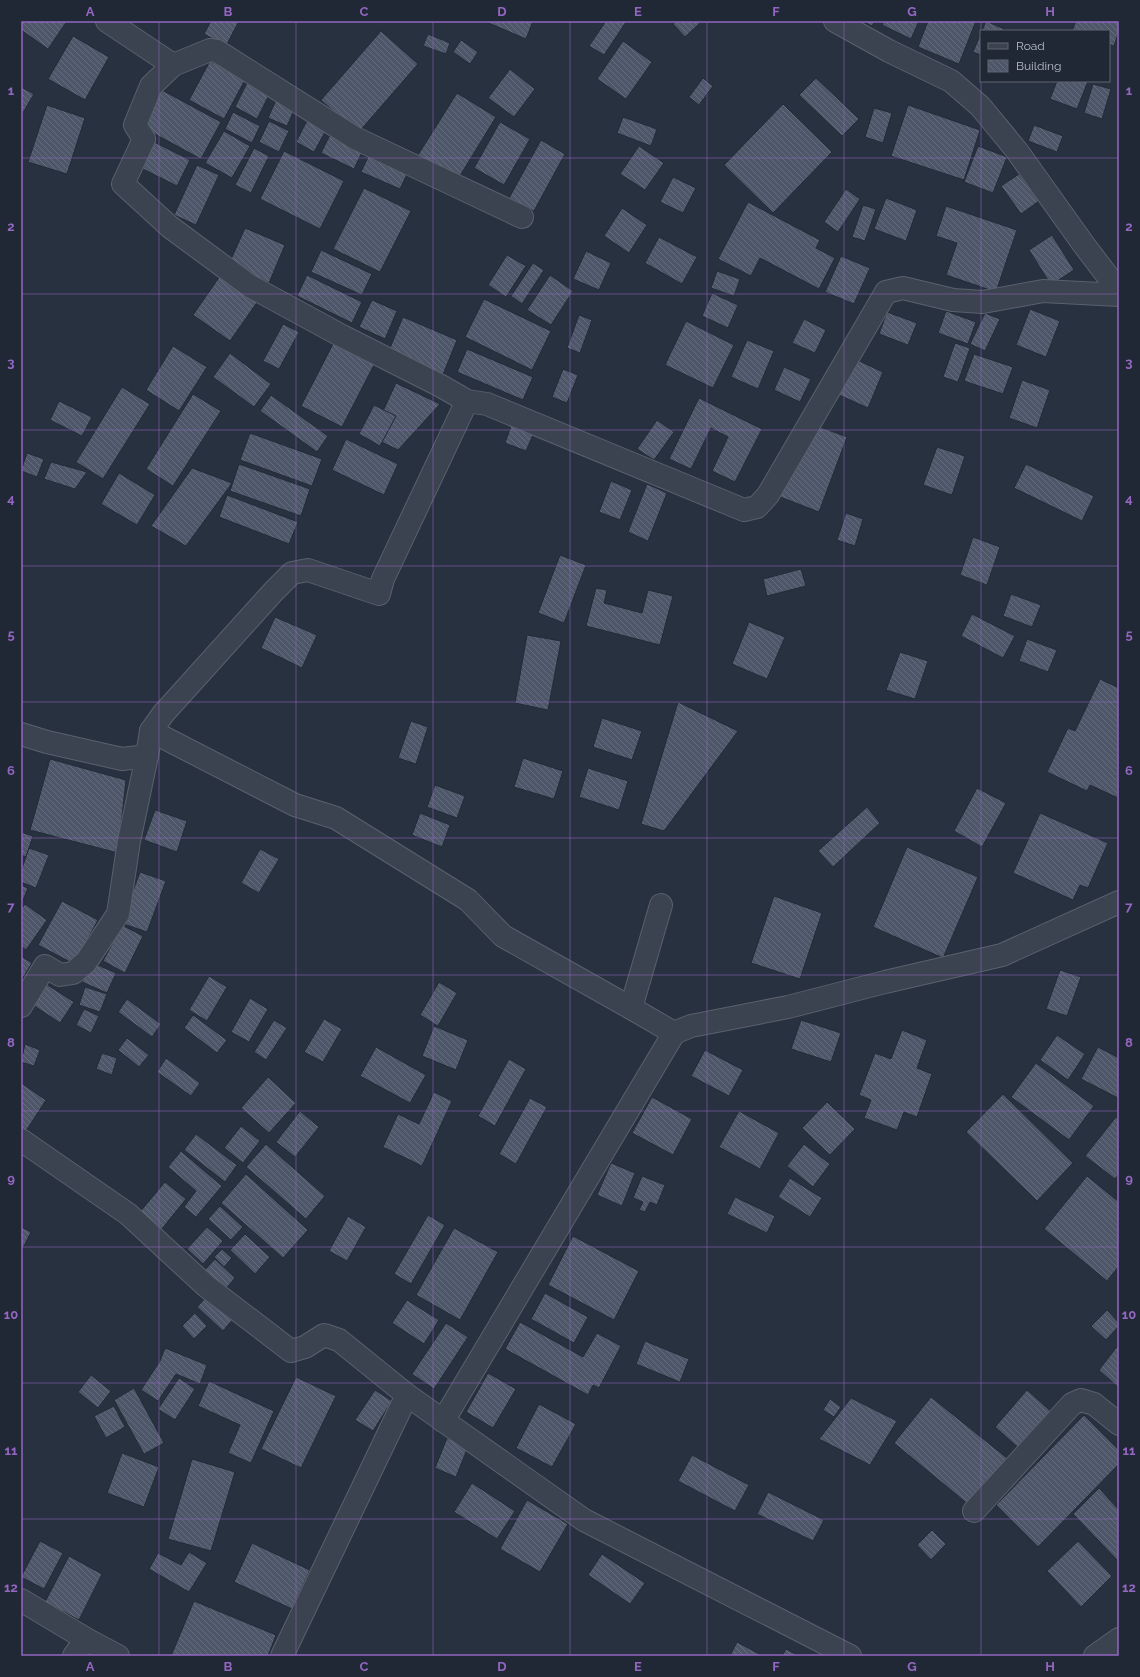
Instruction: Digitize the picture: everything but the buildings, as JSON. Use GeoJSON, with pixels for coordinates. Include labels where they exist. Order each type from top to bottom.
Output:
{"type":"FeatureCollection","features":[{"type":"Feature","properties":{"kind":"street"},"geometry":{"type":"LineString","coordinates":[[107,21],[173,65]]}},
{"type":"Feature","properties":{"kind":"street"},"geometry":{"type":"LineString","coordinates":[[835,21],[889,51],[952,81],[980,106],[1017,151],[1084,245],[1119,291]]}},
{"type":"Feature","properties":{"kind":"street"},"geometry":{"type":"LineString","coordinates":[[522,217],[356,138],[217,52],[210,50],[173,65],[151,86],[135,125],[144,139],[123,184],[170,227],[250,286],[468,401],[487,404],[744,510],[757,507],[768,495],[886,292],[903,288],[953,300],[983,302],[1043,291],[1119,295]]}},
{"type":"Feature","properties":{"kind":"street"},"geometry":{"type":"LineString","coordinates":[[21,1006],[46,966],[60,975],[73,972],[86,962],[118,914],[129,841],[151,731],[163,714],[292,573],[308,570],[379,594],[383,579],[468,401]]}},
{"type":"Feature","properties":{"kind":"street"},"geometry":{"type":"LineString","coordinates":[[151,731],[294,805],[336,818],[468,900],[503,936],[674,1033]]}},
{"type":"Feature","properties":{"kind":"street"},"geometry":{"type":"LineString","coordinates":[[21,734],[47,742],[122,759],[147,756]]}},
{"type":"Feature","properties":{"kind":"street"},"geometry":{"type":"LineString","coordinates":[[443,1421],[674,1033],[691,1026],[788,1007],[885,982],[1002,955],[1119,902]]}},
{"type":"Feature","properties":{"kind":"street"},"geometry":{"type":"LineString","coordinates":[[631,1008],[661,905]]}},
{"type":"Feature","properties":{"kind":"street"},"geometry":{"type":"LineString","coordinates":[[21,1140],[128,1214],[206,1286],[291,1350],[306,1347],[324,1335],[339,1340],[407,1395],[584,1520],[850,1656]]}},
{"type":"Feature","properties":{"kind":"street"},"geometry":{"type":"LineString","coordinates":[[282,1656],[407,1395]]}},
{"type":"Feature","properties":{"kind":"street"},"geometry":{"type":"LineString","coordinates":[[974,1511],[1072,1404],[1081,1400],[1094,1404],[1119,1424]]}},
{"type":"Feature","properties":{"kind":"street"},"geometry":{"type":"LineString","coordinates":[[21,1600],[80,1648],[118,1656]]}},
{"type":"Feature","properties":{"kind":"street"},"geometry":{"type":"LineString","coordinates":[[1095,1656],[1119,1639]]}}]}
